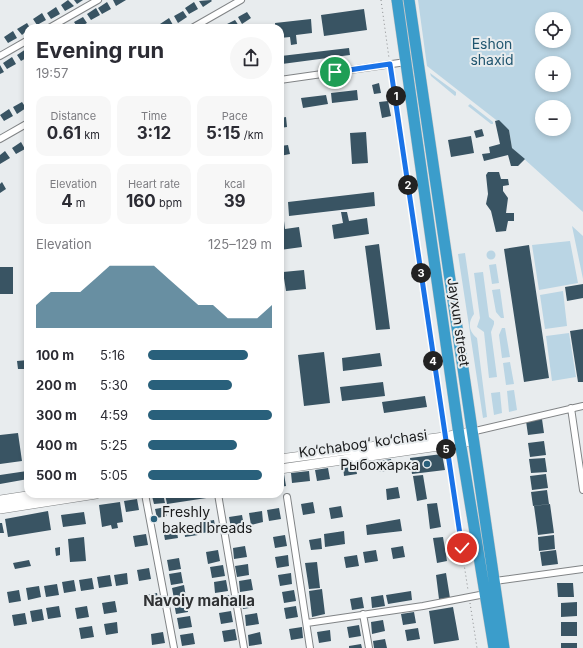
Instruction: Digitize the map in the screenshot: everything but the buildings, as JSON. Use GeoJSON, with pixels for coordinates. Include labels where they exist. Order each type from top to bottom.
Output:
{"type":"FeatureCollection","features":[{"type":"Feature","properties":{"kind":"highway","name":"Jayxun street"},"geometry":{"type":"LineString","coordinates":[[397,0],[407,67],[426,155],[456,327],[504,648]]}},
{"type":"Feature","properties":{"kind":"highway","name":"Jayxun street"},"geometry":{"type":"LineString","coordinates":[[408,0],[419,70],[426,155],[444,328],[460,439],[494,648]]}},
{"type":"Feature","properties":{"kind":"highway"},"geometry":{"type":"LineString","coordinates":[[407,67],[419,70]]}},
{"type":"Feature","properties":{"kind":"highway"},"geometry":{"type":"LineString","coordinates":[[444,328],[456,327]]}},
{"type":"Feature","properties":{"kind":"main road","name":"Ko‘chabog‘ ko‘chasi"},"geometry":{"type":"LineString","coordinates":[[284,458],[472,437]]}},
{"type":"Feature","properties":{"kind":"main road","name":"Ko‘chabog‘ ko‘chasi"},"geometry":{"type":"LineString","coordinates":[[284,468],[445,441]]}},
{"type":"Feature","properties":{"kind":"main road"},"geometry":{"type":"LineString","coordinates":[[296,456],[297,466]]}},
{"type":"Feature","properties":{"kind":"main road"},"geometry":{"type":"LineString","coordinates":[[0,500],[24,496]]}},
{"type":"Feature","properties":{"kind":"main road"},"geometry":{"type":"LineString","coordinates":[[0,509],[70,498]]}},
{"type":"Feature","properties":{"kind":"street"},"geometry":{"type":"LineString","coordinates":[[55,24],[98,0]]}},
{"type":"Feature","properties":{"kind":"street"},"geometry":{"type":"LineString","coordinates":[[199,24],[241,0]]}},
{"type":"Feature","properties":{"kind":"street"},"geometry":{"type":"LineString","coordinates":[[0,56],[24,42]]}},
{"type":"Feature","properties":{"kind":"street"},"geometry":{"type":"LineString","coordinates":[[284,79],[390,64],[407,67]]}},
{"type":"Feature","properties":{"kind":"street"},"geometry":{"type":"LineString","coordinates":[[0,139],[24,124]]}},
{"type":"Feature","properties":{"kind":"street"},"geometry":{"type":"LineString","coordinates":[[472,437],[571,408],[583,406]]}},
{"type":"Feature","properties":{"kind":"street"},"geometry":{"type":"LineString","coordinates":[[571,408],[583,490]]}},
{"type":"Feature","properties":{"kind":"street"},"geometry":{"type":"LineString","coordinates":[[287,497],[310,648]]}},
{"type":"Feature","properties":{"kind":"street"},"geometry":{"type":"LineString","coordinates":[[146,498],[174,648]]}},
{"type":"Feature","properties":{"kind":"street"},"geometry":{"type":"LineString","coordinates":[[219,498],[244,648]]}},
{"type":"Feature","properties":{"kind":"street"},"geometry":{"type":"LineString","coordinates":[[494,581],[583,569]]}},
{"type":"Feature","properties":{"kind":"street"},"geometry":{"type":"LineString","coordinates":[[307,623],[423,606],[485,594]]}},
{"type":"Feature","properties":{"kind":"street"},"geometry":{"type":"LineString","coordinates":[[363,614],[369,648]]}},
{"type":"Feature","properties":{"kind":"path"},"geometry":{"type":"LineString","coordinates":[[381,0],[445,441],[477,648]]}},
{"type":"Feature","properties":{"kind":"green space","name":"Eshon shaxid"},"geometry":{"type":"Polygon","coordinates":[[[418,0],[583,0],[583,212],[512,148],[509,130],[427,66],[418,0]]]}},
{"type":"Feature","properties":{"kind":"green space"},"geometry":{"type":"Polygon","coordinates":[[[430,73],[456,92],[456,95],[455,96],[431,76],[430,73]]]}},
{"type":"Feature","properties":{"kind":"green space"},"geometry":{"type":"Polygon","coordinates":[[[470,104],[493,122],[493,124],[468,106],[470,104]]]}},
{"type":"Feature","properties":{"kind":"green space"},"geometry":{"type":"Polygon","coordinates":[[[572,226],[583,236],[583,279],[572,226]]]}},
{"type":"Feature","properties":{"kind":"green space"},"geometry":{"type":"Polygon","coordinates":[[[570,241],[578,283],[539,290],[532,245],[570,241]]]}},
{"type":"Feature","properties":{"kind":"green space"},"geometry":{"type":"Polygon","coordinates":[[[491,250],[496,255],[491,260],[486,255],[491,250]]]}},
{"type":"Feature","properties":{"kind":"green space"},"geometry":{"type":"Polygon","coordinates":[[[465,253],[474,314],[470,326],[472,332],[477,338],[487,417],[483,418],[458,254],[465,253]]]}},
{"type":"Feature","properties":{"kind":"green space"},"geometry":{"type":"Polygon","coordinates":[[[496,264],[499,283],[492,284],[489,265],[496,264]]]}},
{"type":"Feature","properties":{"kind":"green space"},"geometry":{"type":"Polygon","coordinates":[[[483,272],[489,317],[494,321],[491,332],[497,377],[489,378],[484,332],[477,327],[480,318],[474,273],[483,272]]]}},
{"type":"Feature","properties":{"kind":"green space"},"geometry":{"type":"Polygon","coordinates":[[[500,289],[504,318],[501,318],[496,312],[492,290],[500,289]]]}},
{"type":"Feature","properties":{"kind":"green space"},"geometry":{"type":"Polygon","coordinates":[[[563,291],[567,326],[545,329],[540,295],[563,291]]]}},
{"type":"Feature","properties":{"kind":"green space"},"geometry":{"type":"Polygon","coordinates":[[[502,328],[505,328],[510,357],[502,358],[499,335],[502,328]]]}},
{"type":"Feature","properties":{"kind":"green space"},"geometry":{"type":"Polygon","coordinates":[[[569,333],[576,377],[552,381],[546,336],[569,333]]]}},
{"type":"Feature","properties":{"kind":"green space"},"geometry":{"type":"Polygon","coordinates":[[[510,362],[514,384],[506,385],[503,363],[510,362]]]}},
{"type":"Feature","properties":{"kind":"green space"},"geometry":{"type":"Polygon","coordinates":[[[514,390],[517,410],[509,412],[507,391],[514,390]]]}},
{"type":"Feature","properties":{"kind":"green space"},"geometry":{"type":"Polygon","coordinates":[[[500,392],[502,413],[494,415],[491,393],[500,392]]]}},
{"type":"Feature","properties":{"kind":"place","name":"Рыбожарка"},"geometry":{"type":"Point","coordinates":[427,464]}},
{"type":"Feature","properties":{"kind":"place","name":"Freshly baked breads"},"geometry":{"type":"Point","coordinates":[154,519]}},
{"type":"Feature","properties":{"kind":"district","name":"Navoiy mahalla"},"geometry":{"type":"Point","coordinates":[199,600]}},
{"type":"Feature","properties":{"kind":"route"},"geometry":{"type":"LineString","coordinates":[[335,72],[390,64],[444,437],[462,548]]}}]}
